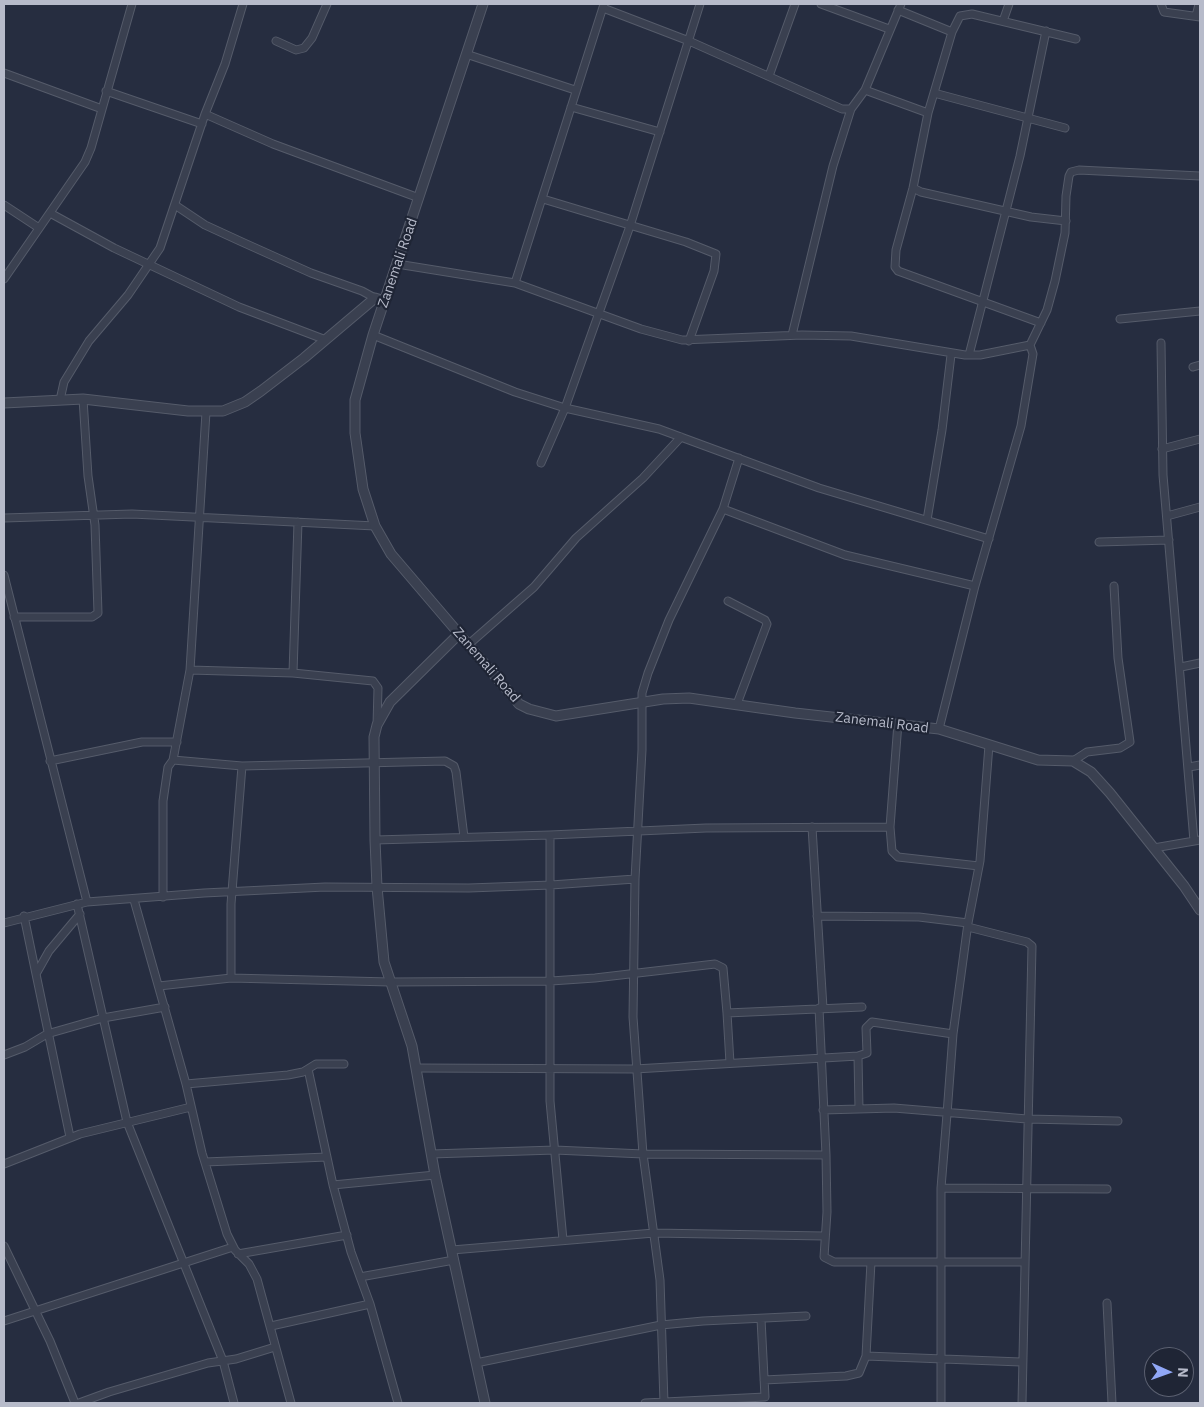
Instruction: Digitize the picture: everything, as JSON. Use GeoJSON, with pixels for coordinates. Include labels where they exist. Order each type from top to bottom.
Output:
{"type":"FeatureCollection","features":[{"type":"Feature","properties":{"kind":"street"},"geometry":{"type":"LineString","coordinates":[[4,279],[85,162],[132,4]]}},
{"type":"Feature","properties":{"kind":"street"},"geometry":{"type":"LineString","coordinates":[[60,400],[64,382],[89,341],[150,265],[160,248],[202,124],[226,64],[243,4]]}},
{"type":"Feature","properties":{"kind":"street"},"geometry":{"type":"LineString","coordinates":[[276,41],[296,50],[304,48],[312,38],[327,4]]}},
{"type":"Feature","properties":{"kind":"street","name":"Zanemali Road"},"geometry":{"type":"LineString","coordinates":[[483,4],[374,335],[355,400],[355,433],[363,489],[374,526],[391,554],[519,704],[539,714],[556,716],[644,702],[689,698],[795,713],[939,729],[1038,760],[1073,761]]}},
{"type":"Feature","properties":{"kind":"street"},"geometry":{"type":"LineString","coordinates":[[541,463],[565,408],[630,226],[700,4]]}},
{"type":"Feature","properties":{"kind":"street"},"geometry":{"type":"LineString","coordinates":[[769,76],[795,4]]}},
{"type":"Feature","properties":{"kind":"street"},"geometry":{"type":"LineString","coordinates":[[821,4],[889,29]]}},
{"type":"Feature","properties":{"kind":"street"},"geometry":{"type":"LineString","coordinates":[[1003,20],[1009,4]]}},
{"type":"Feature","properties":{"kind":"street"},"geometry":{"type":"LineString","coordinates":[[1161,4],[1164,12],[1198,16],[1199,4]]}},
{"type":"Feature","properties":{"kind":"street"},"geometry":{"type":"LineString","coordinates":[[515,283],[544,199],[572,107],[575,90],[604,6],[842,108],[852,109]]}},
{"type":"Feature","properties":{"kind":"street"},"geometry":{"type":"LineString","coordinates":[[792,335],[822,206],[852,109],[865,90],[889,29],[900,7],[952,32]]}},
{"type":"Feature","properties":{"kind":"street"},"geometry":{"type":"LineString","coordinates":[[1040,323],[898,271],[895,267],[896,250],[913,188],[928,113],[952,32],[960,16],[966,14],[1003,20],[1076,40]]}},
{"type":"Feature","properties":{"kind":"street"},"geometry":{"type":"LineString","coordinates":[[969,355],[1029,120],[1046,31]]}},
{"type":"Feature","properties":{"kind":"street"},"geometry":{"type":"LineString","coordinates":[[466,54],[575,90]]}},
{"type":"Feature","properties":{"kind":"street"},"geometry":{"type":"LineString","coordinates":[[4,73],[102,110]]}},
{"type":"Feature","properties":{"kind":"street"},"geometry":{"type":"LineString","coordinates":[[865,90],[928,113]]}},
{"type":"Feature","properties":{"kind":"street"},"geometry":{"type":"LineString","coordinates":[[106,91],[202,124]]}},
{"type":"Feature","properties":{"kind":"street"},"geometry":{"type":"LineString","coordinates":[[934,94],[1064,128]]}},
{"type":"Feature","properties":{"kind":"street"},"geometry":{"type":"LineString","coordinates":[[572,107],[660,132]]}},
{"type":"Feature","properties":{"kind":"street"},"geometry":{"type":"LineString","coordinates":[[206,114],[273,144],[419,198]]}},
{"type":"Feature","properties":{"kind":"street"},"geometry":{"type":"LineString","coordinates":[[939,729],[975,586],[1021,426],[1033,354],[1030,345],[1047,310],[1055,281],[1066,221],[1067,181],[1071,172],[1131,172],[1200,176]]}},
{"type":"Feature","properties":{"kind":"street"},"geometry":{"type":"LineString","coordinates":[[913,188],[920,192],[1005,211],[1066,221]]}},
{"type":"Feature","properties":{"kind":"street"},"geometry":{"type":"LineString","coordinates":[[544,199],[699,246],[716,254],[714,271],[689,340]]}},
{"type":"Feature","properties":{"kind":"street"},"geometry":{"type":"LineString","coordinates":[[4,205],[39,228]]}},
{"type":"Feature","properties":{"kind":"street"},"geometry":{"type":"LineString","coordinates":[[175,205],[205,225],[242,242],[311,273],[362,290],[375,298],[385,301]]}},
{"type":"Feature","properties":{"kind":"street"},"geometry":{"type":"LineString","coordinates":[[50,213],[150,265],[239,306],[326,340]]}},
{"type":"Feature","properties":{"kind":"street"},"geometry":{"type":"LineString","coordinates":[[397,264],[515,283],[640,329],[689,340],[792,335],[851,336],[951,354],[969,355],[1030,345]]}},
{"type":"Feature","properties":{"kind":"street"},"geometry":{"type":"LineString","coordinates":[[4,403],[84,399],[206,412],[223,411],[245,402],[326,340],[375,298]]}},
{"type":"Feature","properties":{"kind":"street"},"geometry":{"type":"LineString","coordinates":[[1120,320],[1200,310]]}},
{"type":"Feature","properties":{"kind":"street"},"geometry":{"type":"LineString","coordinates":[[374,335],[516,392],[565,408],[658,429],[819,488],[989,539]]}},
{"type":"Feature","properties":{"kind":"street"},"geometry":{"type":"LineString","coordinates":[[1154,848],[1197,841],[1190,802],[1189,767],[1162,449],[1161,343]]}},
{"type":"Feature","properties":{"kind":"street"},"geometry":{"type":"LineString","coordinates":[[927,520],[942,430],[951,354]]}},
{"type":"Feature","properties":{"kind":"street"},"geometry":{"type":"LineString","coordinates":[[14,618],[96,616],[98,609],[94,514],[84,399]]}},
{"type":"Feature","properties":{"kind":"street"},"geometry":{"type":"LineString","coordinates":[[163,897],[163,801],[168,767],[173,760],[190,670],[206,412]]}},
{"type":"Feature","properties":{"kind":"street"},"geometry":{"type":"LineString","coordinates":[[469,644],[534,587],[576,538],[643,478],[681,437]]}},
{"type":"Feature","properties":{"kind":"street"},"geometry":{"type":"LineString","coordinates":[[1162,449],[1200,438]]}},
{"type":"Feature","properties":{"kind":"street"},"geometry":{"type":"LineString","coordinates":[[664,1403],[660,1280],[643,1154],[636,1069],[635,879],[644,684],[668,620],[723,509],[739,458]]}},
{"type":"Feature","properties":{"kind":"street"},"geometry":{"type":"LineString","coordinates":[[1167,516],[1200,507]]}},
{"type":"Feature","properties":{"kind":"street"},"geometry":{"type":"LineString","coordinates":[[723,509],[845,555],[975,586]]}},
{"type":"Feature","properties":{"kind":"street"},"geometry":{"type":"LineString","coordinates":[[4,518],[94,514],[201,516],[374,526]]}},
{"type":"Feature","properties":{"kind":"street"},"geometry":{"type":"LineString","coordinates":[[293,673],[298,522]]}},
{"type":"Feature","properties":{"kind":"street"},"geometry":{"type":"LineString","coordinates":[[1099,542],[1169,540]]}},
{"type":"Feature","properties":{"kind":"street"},"geometry":{"type":"LineString","coordinates":[[4,575],[87,902]]}},
{"type":"Feature","properties":{"kind":"street"},"geometry":{"type":"LineString","coordinates":[[1114,586],[1118,658],[1130,742],[1120,748],[1087,752],[1073,761],[1091,772],[1154,848],[1200,910]]}},
{"type":"Feature","properties":{"kind":"street"},"geometry":{"type":"LineString","coordinates":[[728,601],[766,620],[768,624],[737,704]]}},
{"type":"Feature","properties":{"kind":"street"},"geometry":{"type":"LineString","coordinates":[[459,634],[390,702],[378,725],[374,737],[375,840],[384,962],[406,1026],[416,1068],[435,1175],[485,1403]]}},
{"type":"Feature","properties":{"kind":"street"},"geometry":{"type":"LineString","coordinates":[[1181,667],[1200,663]]}},
{"type":"Feature","properties":{"kind":"street"},"geometry":{"type":"LineString","coordinates":[[190,670],[293,673],[376,682],[378,688],[378,725]]}},
{"type":"Feature","properties":{"kind":"street"},"geometry":{"type":"LineString","coordinates":[[898,723],[890,827],[892,851],[898,857],[979,866]]}},
{"type":"Feature","properties":{"kind":"street"},"geometry":{"type":"LineString","coordinates":[[50,761],[134,743],[177,742]]}},
{"type":"Feature","properties":{"kind":"street"},"geometry":{"type":"LineString","coordinates":[[940,1403],[941,1188],[953,1034],[968,925],[979,866],[989,745]]}},
{"type":"Feature","properties":{"kind":"street"},"geometry":{"type":"LineString","coordinates":[[173,760],[242,766],[445,761],[450,763],[456,772],[464,837]]}},
{"type":"Feature","properties":{"kind":"street"},"geometry":{"type":"LineString","coordinates":[[1189,767],[1200,765]]}},
{"type":"Feature","properties":{"kind":"street"},"geometry":{"type":"LineString","coordinates":[[231,978],[232,893],[242,766]]}},
{"type":"Feature","properties":{"kind":"street"},"geometry":{"type":"LineString","coordinates":[[812,827],[826,1154],[827,1212],[824,1236],[826,1260],[834,1262],[1024,1262]]}},
{"type":"Feature","properties":{"kind":"street"},"geometry":{"type":"LineString","coordinates":[[375,840],[638,831],[890,827]]}},
{"type":"Feature","properties":{"kind":"street"},"geometry":{"type":"LineString","coordinates":[[550,835],[550,1100],[563,1240]]}},
{"type":"Feature","properties":{"kind":"street"},"geometry":{"type":"LineString","coordinates":[[4,923],[24,916],[87,902],[325,887],[468,888],[635,879]]}},
{"type":"Feature","properties":{"kind":"street"},"geometry":{"type":"LineString","coordinates":[[134,900],[160,986],[205,1162],[227,1234],[236,1251],[249,1264],[257,1279],[291,1403]]}},
{"type":"Feature","properties":{"kind":"street"},"geometry":{"type":"LineString","coordinates":[[77,904],[127,1122],[223,1361],[234,1403]]}},
{"type":"Feature","properties":{"kind":"street"},"geometry":{"type":"LineString","coordinates":[[36,974],[49,951],[80,914]]}},
{"type":"Feature","properties":{"kind":"street"},"geometry":{"type":"LineString","coordinates":[[24,916],[47,1034],[55,1060],[70,1137]]}},
{"type":"Feature","properties":{"kind":"street"},"geometry":{"type":"LineString","coordinates":[[816,916],[919,917],[968,925],[1027,942],[1032,946],[1021,1362],[1022,1403]]}},
{"type":"Feature","properties":{"kind":"street"},"geometry":{"type":"LineString","coordinates":[[160,986],[231,978],[390,982],[551,980],[720,965],[723,968],[730,1063]]}},
{"type":"Feature","properties":{"kind":"street"},"geometry":{"type":"LineString","coordinates":[[4,1055],[25,1047],[47,1034],[103,1018],[165,1007]]}},
{"type":"Feature","properties":{"kind":"street"},"geometry":{"type":"LineString","coordinates":[[727,1013],[862,1007]]}},
{"type":"Feature","properties":{"kind":"street"},"geometry":{"type":"LineString","coordinates":[[416,1068],[636,1069],[858,1056],[867,1053],[866,1028],[872,1022],[953,1034]]}},
{"type":"Feature","properties":{"kind":"street"},"geometry":{"type":"LineString","coordinates":[[858,1056],[859,1109]]}},
{"type":"Feature","properties":{"kind":"street"},"geometry":{"type":"LineString","coordinates":[[186,1084],[260,1078],[308,1069],[316,1064],[344,1064]]}},
{"type":"Feature","properties":{"kind":"street"},"geometry":{"type":"LineString","coordinates":[[308,1069],[332,1185],[370,1304],[398,1403]]}},
{"type":"Feature","properties":{"kind":"street"},"geometry":{"type":"LineString","coordinates":[[4,1164],[70,1137],[191,1107]]}},
{"type":"Feature","properties":{"kind":"street"},"geometry":{"type":"LineString","coordinates":[[823,1110],[894,1108],[947,1114],[1027,1119],[1118,1121]]}},
{"type":"Feature","properties":{"kind":"street"},"geometry":{"type":"LineString","coordinates":[[431,1154],[555,1150],[643,1154],[826,1154]]}},
{"type":"Feature","properties":{"kind":"street"},"geometry":{"type":"LineString","coordinates":[[205,1162],[327,1157]]}},
{"type":"Feature","properties":{"kind":"street"},"geometry":{"type":"LineString","coordinates":[[332,1185],[435,1175]]}},
{"type":"Feature","properties":{"kind":"street"},"geometry":{"type":"LineString","coordinates":[[941,1188],[1107,1189]]}},
{"type":"Feature","properties":{"kind":"street"},"geometry":{"type":"LineString","coordinates":[[452,1250],[654,1233],[824,1236]]}},
{"type":"Feature","properties":{"kind":"street"},"geometry":{"type":"LineString","coordinates":[[4,1321],[130,1279],[236,1251],[347,1235]]}},
{"type":"Feature","properties":{"kind":"street"},"geometry":{"type":"LineString","coordinates":[[4,1246],[36,1311],[75,1403]]}},
{"type":"Feature","properties":{"kind":"street"},"geometry":{"type":"LineString","coordinates":[[360,1277],[454,1260]]}},
{"type":"Feature","properties":{"kind":"street"},"geometry":{"type":"LineString","coordinates":[[764,1380],[854,1376],[863,1366],[866,1356],[871,1262]]}},
{"type":"Feature","properties":{"kind":"street"},"geometry":{"type":"LineString","coordinates":[[1107,1303],[1112,1403]]}},
{"type":"Feature","properties":{"kind":"street"},"geometry":{"type":"LineString","coordinates":[[271,1326],[370,1304]]}},
{"type":"Feature","properties":{"kind":"street"},"geometry":{"type":"LineString","coordinates":[[476,1363],[661,1326],[806,1316]]}},
{"type":"Feature","properties":{"kind":"street"},"geometry":{"type":"LineString","coordinates":[[645,1403],[765,1400],[761,1319]]}},
{"type":"Feature","properties":{"kind":"street"},"geometry":{"type":"LineString","coordinates":[[79,1403],[150,1380],[275,1347]]}},
{"type":"Feature","properties":{"kind":"street"},"geometry":{"type":"LineString","coordinates":[[866,1356],[1021,1362]]}}]}
